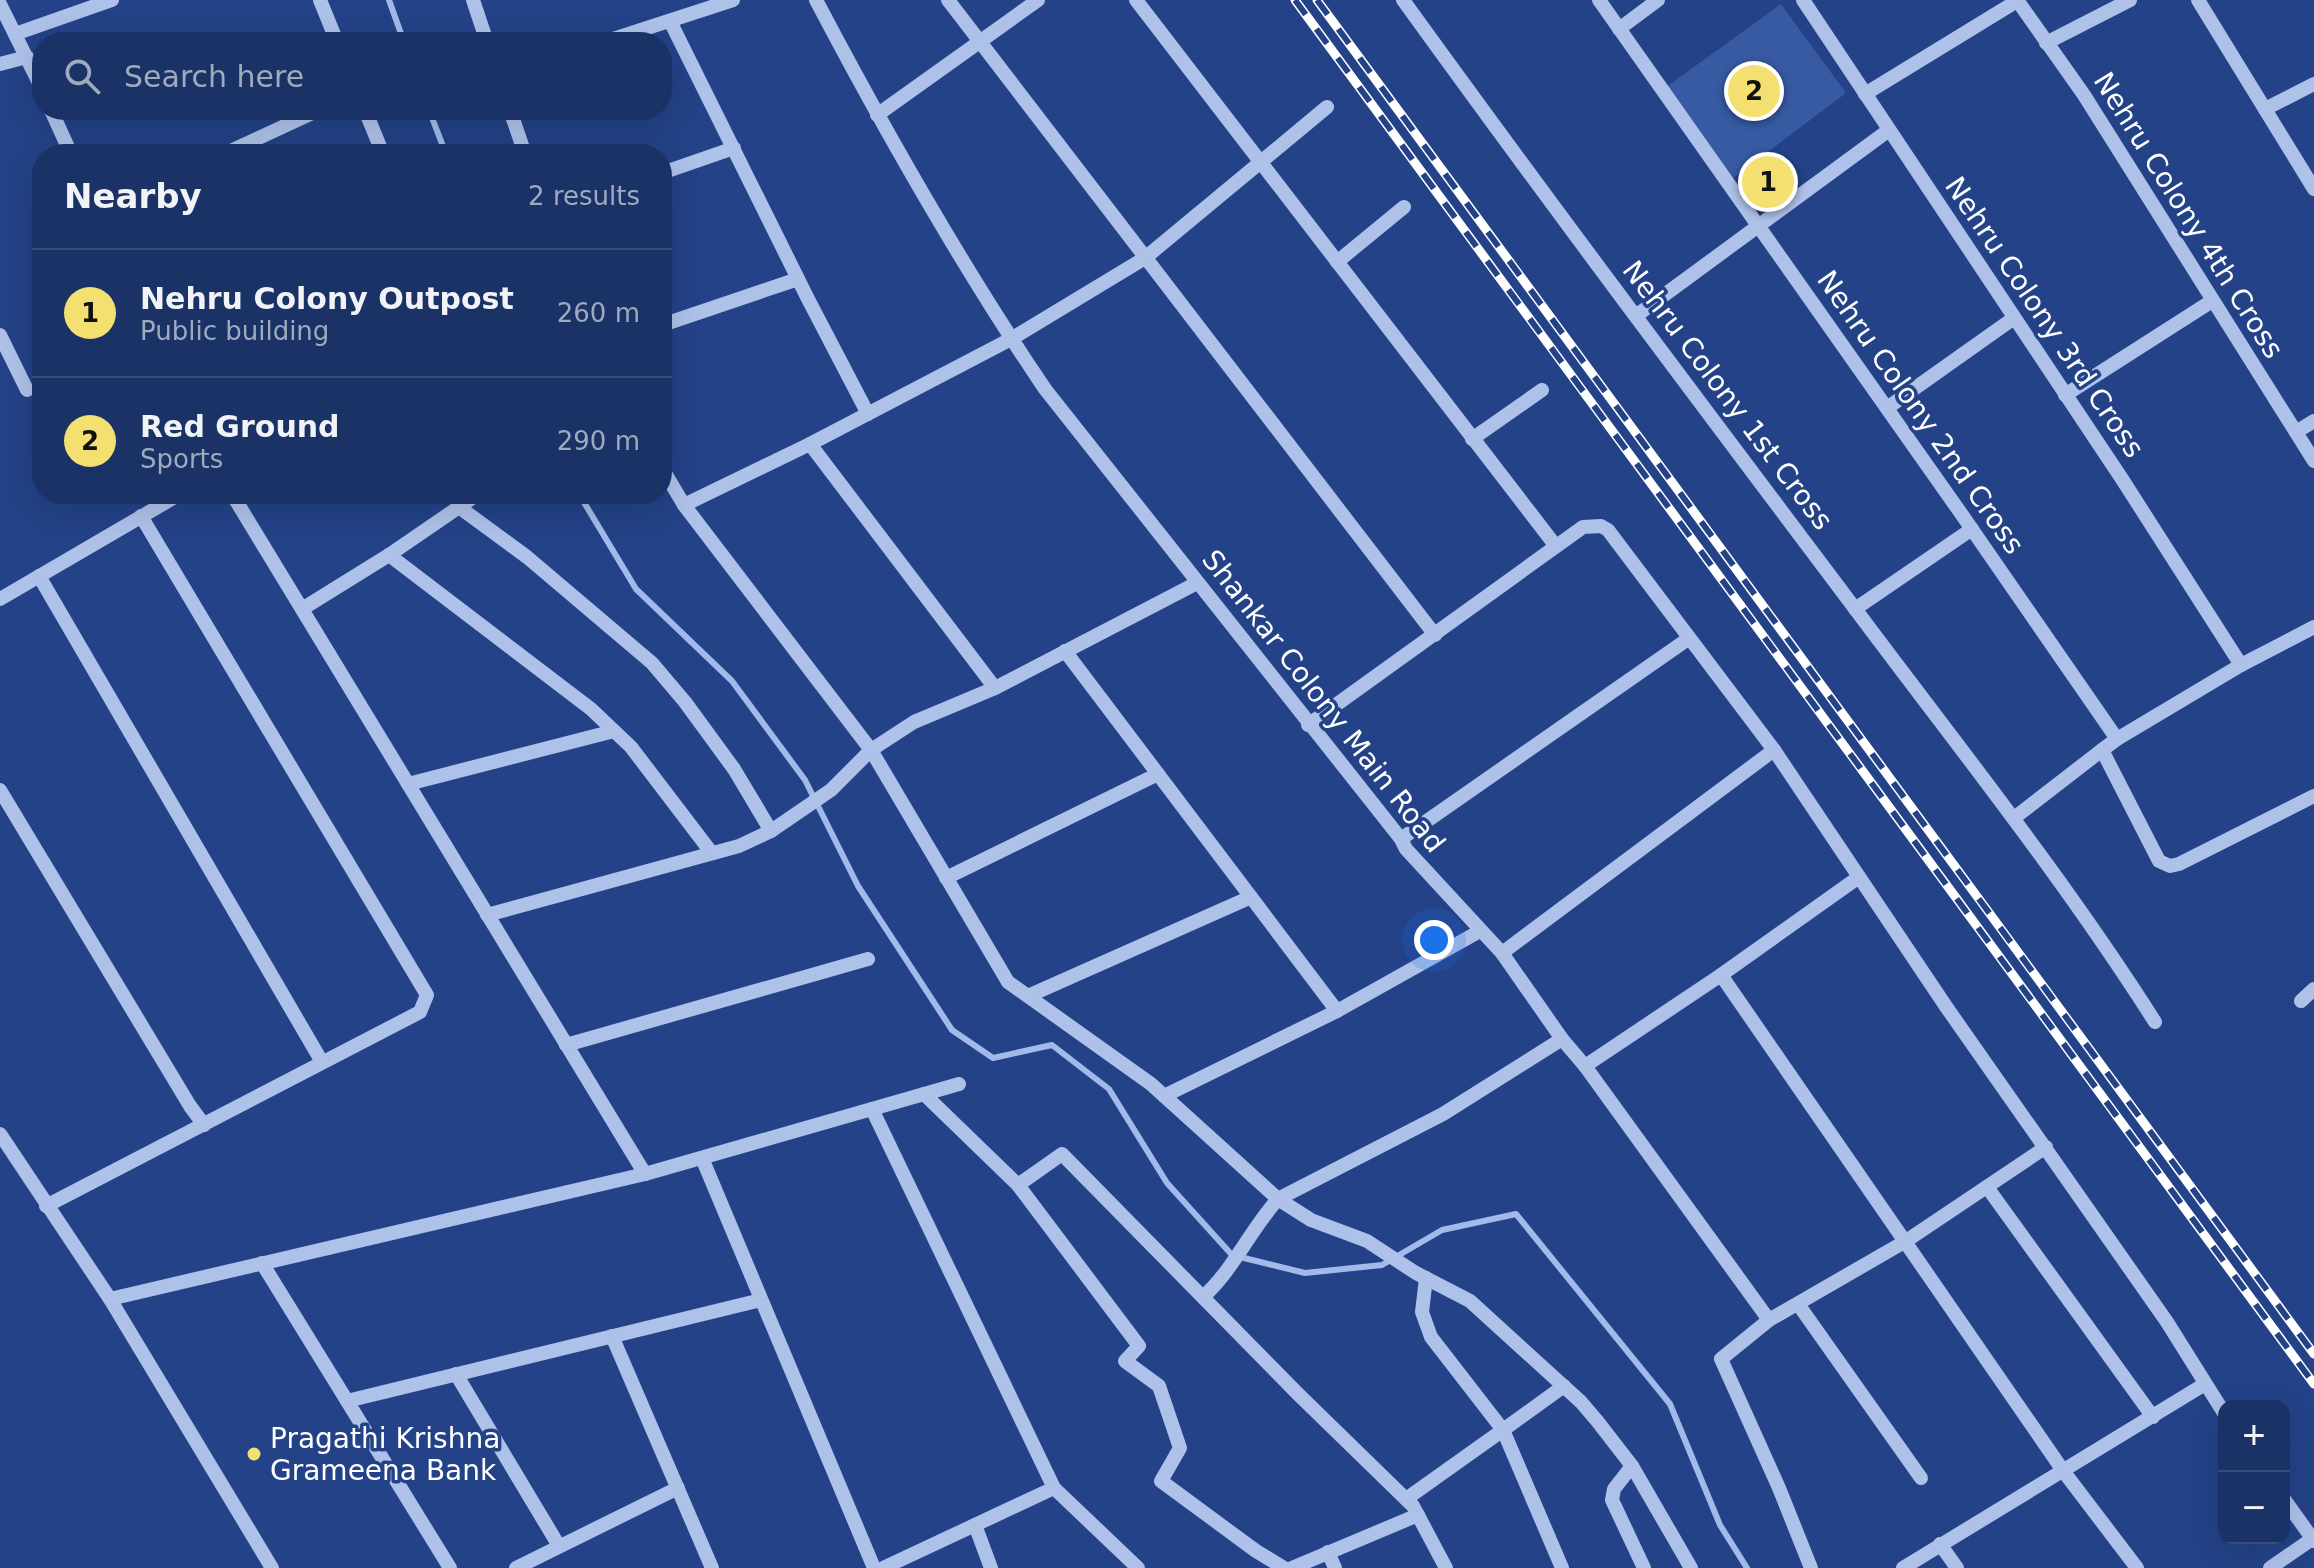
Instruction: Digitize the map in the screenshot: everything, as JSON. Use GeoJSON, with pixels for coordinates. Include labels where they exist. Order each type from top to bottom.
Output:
{"type":"FeatureCollection","features":[{"type":"Feature","properties":{"kind":"street"},"geometry":{"type":"LineString","coordinates":[[15,34],[112,0]]}},
{"type":"Feature","properties":{"kind":"street"},"geometry":{"type":"LineString","coordinates":[[320,0],[333,32]]}},
{"type":"Feature","properties":{"kind":"street"},"geometry":{"type":"LineString","coordinates":[[473,0],[484,32]]}},
{"type":"Feature","properties":{"kind":"street"},"geometry":{"type":"LineString","coordinates":[[635,32],[733,0]]}},
{"type":"Feature","properties":{"kind":"street","name":"Shankar Colony Main Road"},"geometry":{"type":"LineString","coordinates":[[816,0],[877,115],[1011,339],[1045,389],[1406,849],[1502,953],[1769,1320]]}},
{"type":"Feature","properties":{"kind":"street"},"geometry":{"type":"LineString","coordinates":[[948,0],[1435,635]]}},
{"type":"Feature","properties":{"kind":"street"},"geometry":{"type":"LineString","coordinates":[[877,115],[1038,0]]}},
{"type":"Feature","properties":{"kind":"street"},"geometry":{"type":"LineString","coordinates":[[1136,0],[1555,545]]}},
{"type":"Feature","properties":{"kind":"street","name":"Nehru Colony 1st Cross"},"geometry":{"type":"LineString","coordinates":[[1403,0],[2014,818],[2089,921],[2155,1022]]}},
{"type":"Feature","properties":{"kind":"street","name":"Nehru Colony 2nd Cross"},"geometry":{"type":"LineString","coordinates":[[1599,0],[2117,739]]}},
{"type":"Feature","properties":{"kind":"street"},"geometry":{"type":"LineString","coordinates":[[1619,29],[1658,0]]}},
{"type":"Feature","properties":{"kind":"street","name":"Nehru Colony 3rd Cross"},"geometry":{"type":"LineString","coordinates":[[1803,0],[2241,665]]}},
{"type":"Feature","properties":{"kind":"street"},"geometry":{"type":"LineString","coordinates":[[1865,94],[2017,0]]}},
{"type":"Feature","properties":{"kind":"street","name":"Nehru Colony 4th Cross"},"geometry":{"type":"LineString","coordinates":[[2017,0],[2084,95],[2314,461]]}},
{"type":"Feature","properties":{"kind":"street"},"geometry":{"type":"LineString","coordinates":[[2046,43],[2130,0]]}},
{"type":"Feature","properties":{"kind":"street"},"geometry":{"type":"LineString","coordinates":[[2198,0],[2314,189]]}},
{"type":"Feature","properties":{"kind":"street"},"geometry":{"type":"LineString","coordinates":[[0,4],[32,68]]}},
{"type":"Feature","properties":{"kind":"street"},"geometry":{"type":"LineString","coordinates":[[670,21],[868,414]]}},
{"type":"Feature","properties":{"kind":"street"},"geometry":{"type":"LineString","coordinates":[[0,64],[27,57]]}},
{"type":"Feature","properties":{"kind":"street"},"geometry":{"type":"LineString","coordinates":[[2265,109],[2314,84]]}},
{"type":"Feature","properties":{"kind":"street"},"geometry":{"type":"LineString","coordinates":[[684,505],[810,444],[1011,339],[1145,258],[1327,107]]}},
{"type":"Feature","properties":{"kind":"street"},"geometry":{"type":"LineString","coordinates":[[56,120],[66,144]]}},
{"type":"Feature","properties":{"kind":"street"},"geometry":{"type":"LineString","coordinates":[[246,144],[297,120]]}},
{"type":"Feature","properties":{"kind":"street"},"geometry":{"type":"LineString","coordinates":[[369,120],[379,144]]}},
{"type":"Feature","properties":{"kind":"street"},"geometry":{"type":"LineString","coordinates":[[513,120],[522,144]]}},
{"type":"Feature","properties":{"kind":"street"},"geometry":{"type":"LineString","coordinates":[[1637,315],[1889,130]]}},
{"type":"Feature","properties":{"kind":"street"},"geometry":{"type":"LineString","coordinates":[[672,170],[734,148]]}},
{"type":"Feature","properties":{"kind":"street"},"geometry":{"type":"LineString","coordinates":[[1337,262],[1404,207]]}},
{"type":"Feature","properties":{"kind":"street"},"geometry":{"type":"LineString","coordinates":[[672,322],[798,279]]}},
{"type":"Feature","properties":{"kind":"street"},"geometry":{"type":"LineString","coordinates":[[2065,395],[2212,301]]}},
{"type":"Feature","properties":{"kind":"street"},"geometry":{"type":"LineString","coordinates":[[1887,408],[2014,318]]}},
{"type":"Feature","properties":{"kind":"street"},"geometry":{"type":"LineString","coordinates":[[0,335],[27,390]]}},
{"type":"Feature","properties":{"kind":"street"},"geometry":{"type":"LineString","coordinates":[[1472,439],[1542,390]]}},
{"type":"Feature","properties":{"kind":"street"},"geometry":{"type":"LineString","coordinates":[[2296,432],[2314,421]]}},
{"type":"Feature","properties":{"kind":"street"},"geometry":{"type":"LineString","coordinates":[[810,444],[995,688]]}},
{"type":"Feature","properties":{"kind":"street"},"geometry":{"type":"LineString","coordinates":[[672,485],[684,505],[871,750],[1008,982],[1151,1084],[1278,1199],[1311,1220],[1367,1241],[1470,1301],[1564,1386],[1598,1422],[1632,1466],[1691,1568]]}},
{"type":"Feature","properties":{"kind":"street"},"geometry":{"type":"LineString","coordinates":[[0,599],[162,504]]}},
{"type":"Feature","properties":{"kind":"street"},"geometry":{"type":"LineString","coordinates":[[238,504],[645,1174]]}},
{"type":"Feature","properties":{"kind":"street"},"geometry":{"type":"LineString","coordinates":[[302,609],[463,504]]}},
{"type":"Feature","properties":{"kind":"street"},"geometry":{"type":"LineString","coordinates":[[459,507],[527,557],[652,663],[734,769],[771,831]]}},
{"type":"Feature","properties":{"kind":"street"},"geometry":{"type":"LineString","coordinates":[[46,1206],[420,1012],[427,995],[141,516]]}},
{"type":"Feature","properties":{"kind":"street"},"geometry":{"type":"LineString","coordinates":[[1308,725],[1555,545],[1583,527],[1601,526],[1608,530],[1774,750],[2167,1322],[2218,1404]]}},
{"type":"Feature","properties":{"kind":"street"},"geometry":{"type":"LineString","coordinates":[[1855,609],[1972,529]]}},
{"type":"Feature","properties":{"kind":"street"},"geometry":{"type":"LineString","coordinates":[[389,555],[591,709],[631,747],[711,852]]}},
{"type":"Feature","properties":{"kind":"street"},"geometry":{"type":"LineString","coordinates":[[39,576],[322,1062]]}},
{"type":"Feature","properties":{"kind":"street"},"geometry":{"type":"LineString","coordinates":[[487,915],[739,846],[795,817],[831,790],[871,750],[914,722],[995,688],[1197,583]]}},
{"type":"Feature","properties":{"kind":"street"},"geometry":{"type":"LineString","coordinates":[[2014,818],[2117,739],[2241,665],[2314,627]]}},
{"type":"Feature","properties":{"kind":"street"},"geometry":{"type":"LineString","coordinates":[[1401,839],[1688,639]]}},
{"type":"Feature","properties":{"kind":"street"},"geometry":{"type":"LineString","coordinates":[[1065,651],[1337,1011]]}},
{"type":"Feature","properties":{"kind":"street"},"geometry":{"type":"LineString","coordinates":[[408,784],[614,731]]}},
{"type":"Feature","properties":{"kind":"street"},"geometry":{"type":"LineString","coordinates":[[1502,953],[1774,750]]}},
{"type":"Feature","properties":{"kind":"street"},"geometry":{"type":"LineString","coordinates":[[2102,750],[2159,861],[2170,866],[2313,799]]}},
{"type":"Feature","properties":{"kind":"street"},"geometry":{"type":"LineString","coordinates":[[946,878],[1158,774]]}},
{"type":"Feature","properties":{"kind":"street"},"geometry":{"type":"LineString","coordinates":[[0,790],[204,1125]]}},
{"type":"Feature","properties":{"kind":"street"},"geometry":{"type":"LineString","coordinates":[[1585,1066],[1859,877]]}},
{"type":"Feature","properties":{"kind":"street"},"geometry":{"type":"LineString","coordinates":[[1028,996],[1251,897]]}},
{"type":"Feature","properties":{"kind":"street"},"geometry":{"type":"LineString","coordinates":[[1164,1096],[1337,1011],[1480,931]]}},
{"type":"Feature","properties":{"kind":"street"},"geometry":{"type":"LineString","coordinates":[[566,1045],[868,959]]}},
{"type":"Feature","properties":{"kind":"street"},"geometry":{"type":"LineString","coordinates":[[1721,975],[2064,1472],[2137,1568]]}},
{"type":"Feature","properties":{"kind":"street"},"geometry":{"type":"LineString","coordinates":[[2301,1001],[2314,989]]}},
{"type":"Feature","properties":{"kind":"street"},"geometry":{"type":"LineString","coordinates":[[1203,1297],[1232,1265],[1262,1216],[1278,1199],[1443,1114],[1562,1039]]}},
{"type":"Feature","properties":{"kind":"street"},"geometry":{"type":"LineString","coordinates":[[110,1299],[645,1174],[959,1084]]}},
{"type":"Feature","properties":{"kind":"street"},"geometry":{"type":"LineString","coordinates":[[924,1094],[1018,1185],[1139,1346],[1125,1361],[1159,1386],[1180,1448],[1161,1481],[1284,1568]]}},
{"type":"Feature","properties":{"kind":"street"},"geometry":{"type":"LineString","coordinates":[[872,1109],[1054,1488],[1138,1568]]}},
{"type":"Feature","properties":{"kind":"street"},"geometry":{"type":"LineString","coordinates":[[0,1134],[110,1299],[272,1568]]}},
{"type":"Feature","properties":{"kind":"street"},"geometry":{"type":"LineString","coordinates":[[1811,1568],[1721,1359],[1769,1320],[1906,1241],[2046,1147]]}},
{"type":"Feature","properties":{"kind":"street"},"geometry":{"type":"LineString","coordinates":[[1018,1185],[1062,1154],[1406,1499],[1446,1568]]}},
{"type":"Feature","properties":{"kind":"street"},"geometry":{"type":"LineString","coordinates":[[702,1158],[874,1568]]}},
{"type":"Feature","properties":{"kind":"street"},"geometry":{"type":"LineString","coordinates":[[1987,1187],[2153,1417]]}},
{"type":"Feature","properties":{"kind":"street"},"geometry":{"type":"LineString","coordinates":[[262,1263],[450,1568]]}},
{"type":"Feature","properties":{"kind":"street"},"geometry":{"type":"LineString","coordinates":[[1421,1275],[1422,1312],[1431,1337],[1503,1430],[1562,1568]]}},
{"type":"Feature","properties":{"kind":"street"},"geometry":{"type":"LineString","coordinates":[[347,1401],[761,1300]]}},
{"type":"Feature","properties":{"kind":"street"},"geometry":{"type":"LineString","coordinates":[[1798,1304],[1921,1478]]}},
{"type":"Feature","properties":{"kind":"street"},"geometry":{"type":"LineString","coordinates":[[612,1336],[712,1568]]}},
{"type":"Feature","properties":{"kind":"street"},"geometry":{"type":"LineString","coordinates":[[456,1374],[559,1546]]}},
{"type":"Feature","properties":{"kind":"street"},"geometry":{"type":"LineString","coordinates":[[1903,1568],[2205,1384]]}},
{"type":"Feature","properties":{"kind":"street"},"geometry":{"type":"LineString","coordinates":[[1406,1499],[1564,1386]]}},
{"type":"Feature","properties":{"kind":"street"},"geometry":{"type":"LineString","coordinates":[[1632,1466],[1614,1489],[1612,1500],[1644,1568]]}},
{"type":"Feature","properties":{"kind":"street"},"geometry":{"type":"LineString","coordinates":[[516,1568],[678,1488]]}},
{"type":"Feature","properties":{"kind":"street"},"geometry":{"type":"LineString","coordinates":[[883,1568],[1054,1488]]}},
{"type":"Feature","properties":{"kind":"street"},"geometry":{"type":"LineString","coordinates":[[2270,1568],[2313,1540],[2290,1507]]}},
{"type":"Feature","properties":{"kind":"street"},"geometry":{"type":"LineString","coordinates":[[1292,1568],[1418,1515]]}},
{"type":"Feature","properties":{"kind":"street"},"geometry":{"type":"LineString","coordinates":[[975,1525],[991,1568]]}},
{"type":"Feature","properties":{"kind":"street"},"geometry":{"type":"LineString","coordinates":[[1940,1544],[1957,1568]]}},
{"type":"Feature","properties":{"kind":"street"},"geometry":{"type":"LineString","coordinates":[[1328,1552],[1335,1568]]}},
{"type":"Feature","properties":{"kind":"shaded area"},"geometry":{"type":"Polygon","coordinates":[[[1781,4],[1846,93],[1732,179],[1662,90],[1781,4]]]}},
{"type":"Feature","properties":{"kind":"waterway"},"geometry":{"type":"LineString","coordinates":[[389,0],[400,32]]}},
{"type":"Feature","properties":{"kind":"waterway"},"geometry":{"type":"LineString","coordinates":[[433,120],[442,144]]}},
{"type":"Feature","properties":{"kind":"waterway"},"geometry":{"type":"LineString","coordinates":[[585,504],[636,589],[732,681],[805,780],[858,886],[952,1030],[993,1058],[1052,1045],[1109,1089],[1167,1183],[1232,1255],[1305,1273],[1382,1265],[1442,1230],[1516,1214],[1670,1404],[1720,1525],[1747,1568]]}},
{"type":"Feature","properties":{"kind":"railway"},"geometry":{"type":"LineString","coordinates":[[1295,0],[2314,1384]]}},
{"type":"Feature","properties":{"kind":"railway"},"geometry":{"type":"LineString","coordinates":[[1317,0],[2314,1354]]}},
{"type":"Feature","properties":{"kind":"place","name":"Red Ground"},"geometry":{"type":"Point","coordinates":[1754,91]}},
{"type":"Feature","properties":{"kind":"place","name":"Nehru Colony Outpost"},"geometry":{"type":"Point","coordinates":[1768,182]}},
{"type":"Feature","properties":{"kind":"place","name":"Pragathi Krishna Grameena Bank"},"geometry":{"type":"Point","coordinates":[254,1454]}}]}
